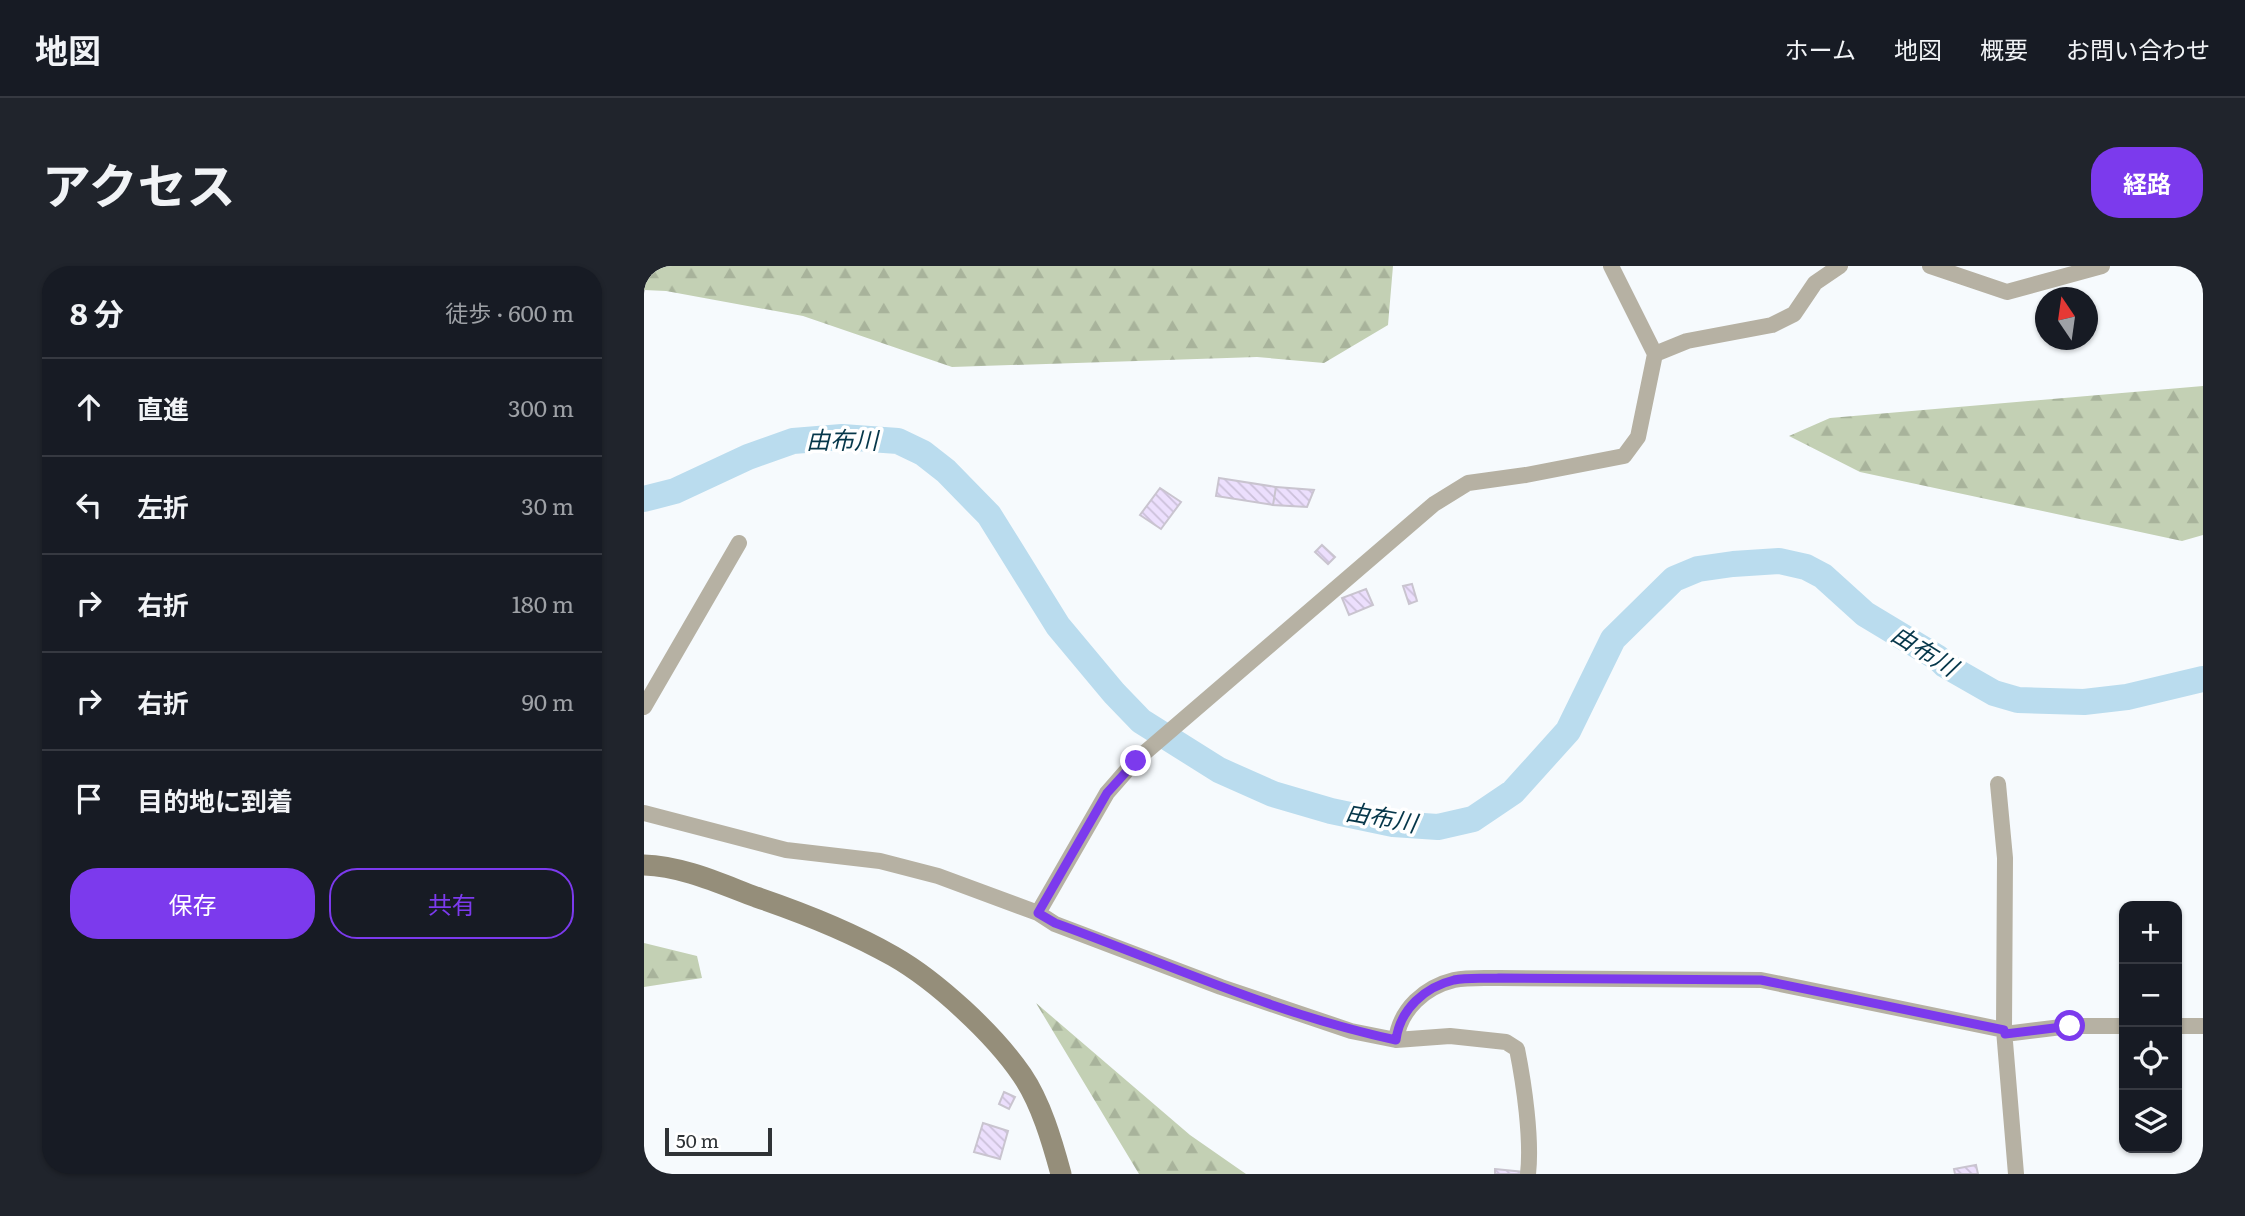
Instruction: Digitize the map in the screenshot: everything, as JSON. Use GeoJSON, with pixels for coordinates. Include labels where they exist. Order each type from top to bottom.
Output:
{"type":"FeatureCollection","features":[{"type":"Feature","properties":{"kind":"street"},"geometry":{"type":"LineString","coordinates":[[1038,913],[1107,793],[1136,761],[1434,504],[1468,483],[1574,467],[1624,456],[1639,437],[1655,354],[1611,266]]}},
{"type":"Feature","properties":{"kind":"street"},"geometry":{"type":"LineString","coordinates":[[1655,354],[1687,341],[1772,325],[1794,314],[1815,283],[1840,266]]}},
{"type":"Feature","properties":{"kind":"street"},"geometry":{"type":"LineString","coordinates":[[1930,266],[2007,292],[2102,266]]}},
{"type":"Feature","properties":{"kind":"street"},"geometry":{"type":"LineString","coordinates":[[644,707],[739,542]]}},
{"type":"Feature","properties":{"kind":"street"},"geometry":{"type":"LineString","coordinates":[[1998,784],[2005,858],[2005,1032],[2016,1174]]}},
{"type":"Feature","properties":{"kind":"street"},"geometry":{"type":"LineString","coordinates":[[644,813],[786,850],[880,862],[938,876],[1221,987],[1351,1031],[1396,1040],[1450,1036],[1506,1042],[1517,1049],[1530,1155],[1528,1174]]}},
{"type":"Feature","properties":{"kind":"street"},"geometry":{"type":"LineString","coordinates":[[644,865],[659,865],[697,876],[795,910],[895,957],[939,989],[987,1032],[1023,1076],[1040,1111],[1061,1174]]}},
{"type":"Feature","properties":{"kind":"street"},"geometry":{"type":"LineString","coordinates":[[1396,1040],[1397,1031],[1412,1003],[1433,987],[1457,979],[1761,980],[2005,1032],[2070,1026],[2119,1026]]}},
{"type":"Feature","properties":{"kind":"street"},"geometry":{"type":"LineString","coordinates":[[2182,1026],[2203,1026]]}},
{"type":"Feature","properties":{"kind":"green space"},"geometry":{"type":"Polygon","coordinates":[[[644,266],[1393,266],[1388,325],[1324,363],[1257,357],[952,367],[803,316],[666,291],[644,290],[644,266]]]}},
{"type":"Feature","properties":{"kind":"green space"},"geometry":{"type":"Polygon","coordinates":[[[2203,386],[2203,535],[2182,541],[1860,472],[1789,436],[1830,418],[2203,386]]]}},
{"type":"Feature","properties":{"kind":"green space"},"geometry":{"type":"Polygon","coordinates":[[[644,943],[697,956],[702,978],[644,987],[644,943]]]}},
{"type":"Feature","properties":{"kind":"green space"},"geometry":{"type":"Polygon","coordinates":[[[1036,1003],[1190,1135],[1246,1174],[1139,1174],[1036,1003]]]}},
{"type":"Feature","properties":{"kind":"building"},"geometry":{"type":"Polygon","coordinates":[[[1219,478],[1276,487],[1273,505],[1216,496],[1219,478]]]}},
{"type":"Feature","properties":{"kind":"building"},"geometry":{"type":"Polygon","coordinates":[[[1276,487],[1314,490],[1307,507],[1273,505],[1276,487]]]}},
{"type":"Feature","properties":{"kind":"building"},"geometry":{"type":"Polygon","coordinates":[[[1160,488],[1181,502],[1161,529],[1140,515],[1160,488]]]}},
{"type":"Feature","properties":{"kind":"building"},"geometry":{"type":"Polygon","coordinates":[[[1322,545],[1335,557],[1328,564],[1315,552],[1322,545]]]}},
{"type":"Feature","properties":{"kind":"building"},"geometry":{"type":"Polygon","coordinates":[[[1412,584],[1417,601],[1409,604],[1403,586],[1412,584]]]}},
{"type":"Feature","properties":{"kind":"building"},"geometry":{"type":"Polygon","coordinates":[[[1366,589],[1373,605],[1349,615],[1342,598],[1366,589]]]}},
{"type":"Feature","properties":{"kind":"building"},"geometry":{"type":"Polygon","coordinates":[[[1004,1092],[1015,1097],[1009,1109],[999,1104],[1004,1092]]]}},
{"type":"Feature","properties":{"kind":"building"},"geometry":{"type":"Polygon","coordinates":[[[983,1123],[1008,1131],[1000,1159],[974,1152],[983,1123]]]}},
{"type":"Feature","properties":{"kind":"building"},"geometry":{"type":"Polygon","coordinates":[[[1976,1165],[1978,1174],[1955,1174],[1954,1169],[1976,1165]]]}},
{"type":"Feature","properties":{"kind":"building"},"geometry":{"type":"Polygon","coordinates":[[[1495,1169],[1524,1172],[1524,1174],[1495,1174],[1495,1169]]]}},
{"type":"Feature","properties":{"kind":"waterway","name":"由布川"},"geometry":{"type":"LineString","coordinates":[[644,499],[675,491],[748,457],[793,441],[842,437],[898,441],[923,453],[946,471],[989,515],[1058,626],[1141,721],[1219,770],[1273,794],[1331,811],[1393,824],[1438,827],[1473,819],[1513,792],[1568,731],[1613,639],[1674,579],[1698,569],[1779,561],[1806,567],[1823,576],[1865,614],[1938,658],[1945,665],[1994,693],[2018,700],[2084,702],[2127,697],[2203,679]]}},
{"type":"Feature","properties":{"kind":"route"},"geometry":{"type":"LineString","coordinates":[[1136,761],[1107,793],[1038,913],[1055,923],[1221,987],[1351,1031],[1396,1040],[1397,1031],[1412,1003],[1433,987],[1457,979],[1499,978],[1761,980],[2004,1030],[2005,1034],[2070,1026]]}}]}
